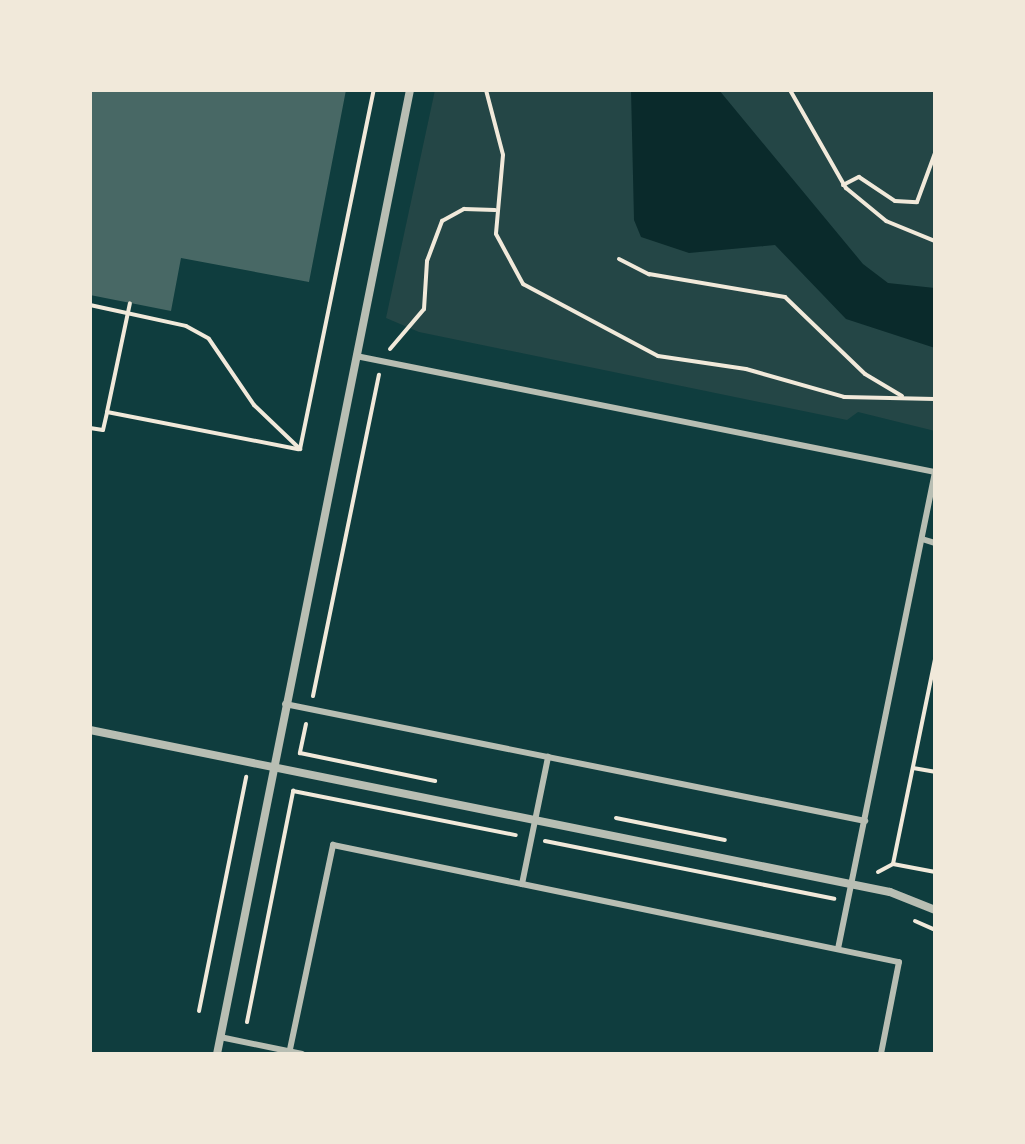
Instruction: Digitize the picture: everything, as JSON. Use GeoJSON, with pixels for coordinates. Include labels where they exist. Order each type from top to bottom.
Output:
{"type":"FeatureCollection","features":[{"type":"Feature","properties":{"kind":"street"},"geometry":{"type":"LineString","coordinates":[[217,1054],[272,766],[410,90]]}},
{"type":"Feature","properties":{"kind":"street"},"geometry":{"type":"LineString","coordinates":[[90,730],[852,884],[935,910]]}},
{"type":"Feature","properties":{"kind":"lane"},"geometry":{"type":"LineString","coordinates":[[356,356],[935,472],[838,948]]}},
{"type":"Feature","properties":{"kind":"lane"},"geometry":{"type":"LineString","coordinates":[[922,539],[935,543]]}},
{"type":"Feature","properties":{"kind":"lane"},"geometry":{"type":"LineString","coordinates":[[285,704],[865,821]]}},
{"type":"Feature","properties":{"kind":"lane"},"geometry":{"type":"LineString","coordinates":[[522,884],[548,757]]}},
{"type":"Feature","properties":{"kind":"lane"},"geometry":{"type":"LineString","coordinates":[[290,1053],[333,845],[899,962],[881,1054]]}},
{"type":"Feature","properties":{"kind":"lane"},"geometry":{"type":"LineString","coordinates":[[220,1037],[302,1054]]}},
{"type":"Feature","properties":{"kind":"path"},"geometry":{"type":"LineString","coordinates":[[300,449],[374,90]]}},
{"type":"Feature","properties":{"kind":"path"},"geometry":{"type":"LineString","coordinates":[[486,90],[503,155],[495,210],[500,246],[523,284],[640,351],[761,372],[844,397],[935,399]]}},
{"type":"Feature","properties":{"kind":"path"},"geometry":{"type":"LineString","coordinates":[[790,90],[843,185],[886,221],[935,241]]}},
{"type":"Feature","properties":{"kind":"path"},"geometry":{"type":"LineString","coordinates":[[843,185],[859,177],[895,201],[917,202],[935,153]]}},
{"type":"Feature","properties":{"kind":"path"},"geometry":{"type":"LineString","coordinates":[[449,784],[300,753],[382,361],[424,309],[427,261],[442,221],[464,209],[495,210]]}},
{"type":"Feature","properties":{"kind":"path"},"geometry":{"type":"LineString","coordinates":[[619,259],[649,274],[785,297],[865,374],[902,396]]}},
{"type":"Feature","properties":{"kind":"path"},"geometry":{"type":"LineString","coordinates":[[90,428],[103,430],[130,303]]}},
{"type":"Feature","properties":{"kind":"path"},"geometry":{"type":"LineString","coordinates":[[90,305],[186,326],[209,339],[254,405],[300,449]]}},
{"type":"Feature","properties":{"kind":"path"},"geometry":{"type":"LineString","coordinates":[[107,412],[300,449]]}},
{"type":"Feature","properties":{"kind":"path"},"geometry":{"type":"LineString","coordinates":[[855,867],[882,872],[893,864],[935,659]]}},
{"type":"Feature","properties":{"kind":"path"},"geometry":{"type":"LineString","coordinates":[[913,768],[935,772]]}},
{"type":"Feature","properties":{"kind":"path"},"geometry":{"type":"LineString","coordinates":[[199,1011],[246,777]]}},
{"type":"Feature","properties":{"kind":"path"},"geometry":{"type":"LineString","coordinates":[[247,1022],[293,791],[848,902]]}},
{"type":"Feature","properties":{"kind":"path"},"geometry":{"type":"LineString","coordinates":[[611,817],[743,844]]}},
{"type":"Feature","properties":{"kind":"path"},"geometry":{"type":"LineString","coordinates":[[893,864],[935,872]]}},
{"type":"Feature","properties":{"kind":"path"},"geometry":{"type":"LineString","coordinates":[[903,915],[935,930]]}},
{"type":"Feature","properties":{"kind":"shaded area"},"geometry":{"type":"Polygon","coordinates":[[[435,90],[935,90],[935,431],[858,412],[847,420],[419,332],[386,318],[435,90]]]}},
{"type":"Feature","properties":{"kind":"shaded area"},"geometry":{"type":"Polygon","coordinates":[[[631,90],[719,90],[863,264],[888,283],[935,288],[935,348],[846,319],[775,245],[689,253],[641,237],[634,220],[631,90]]]}},
{"type":"Feature","properties":{"kind":"building"},"geometry":{"type":"Polygon","coordinates":[[[90,90],[346,90],[309,282],[181,258],[171,311],[90,295],[90,90]]]}}]}
